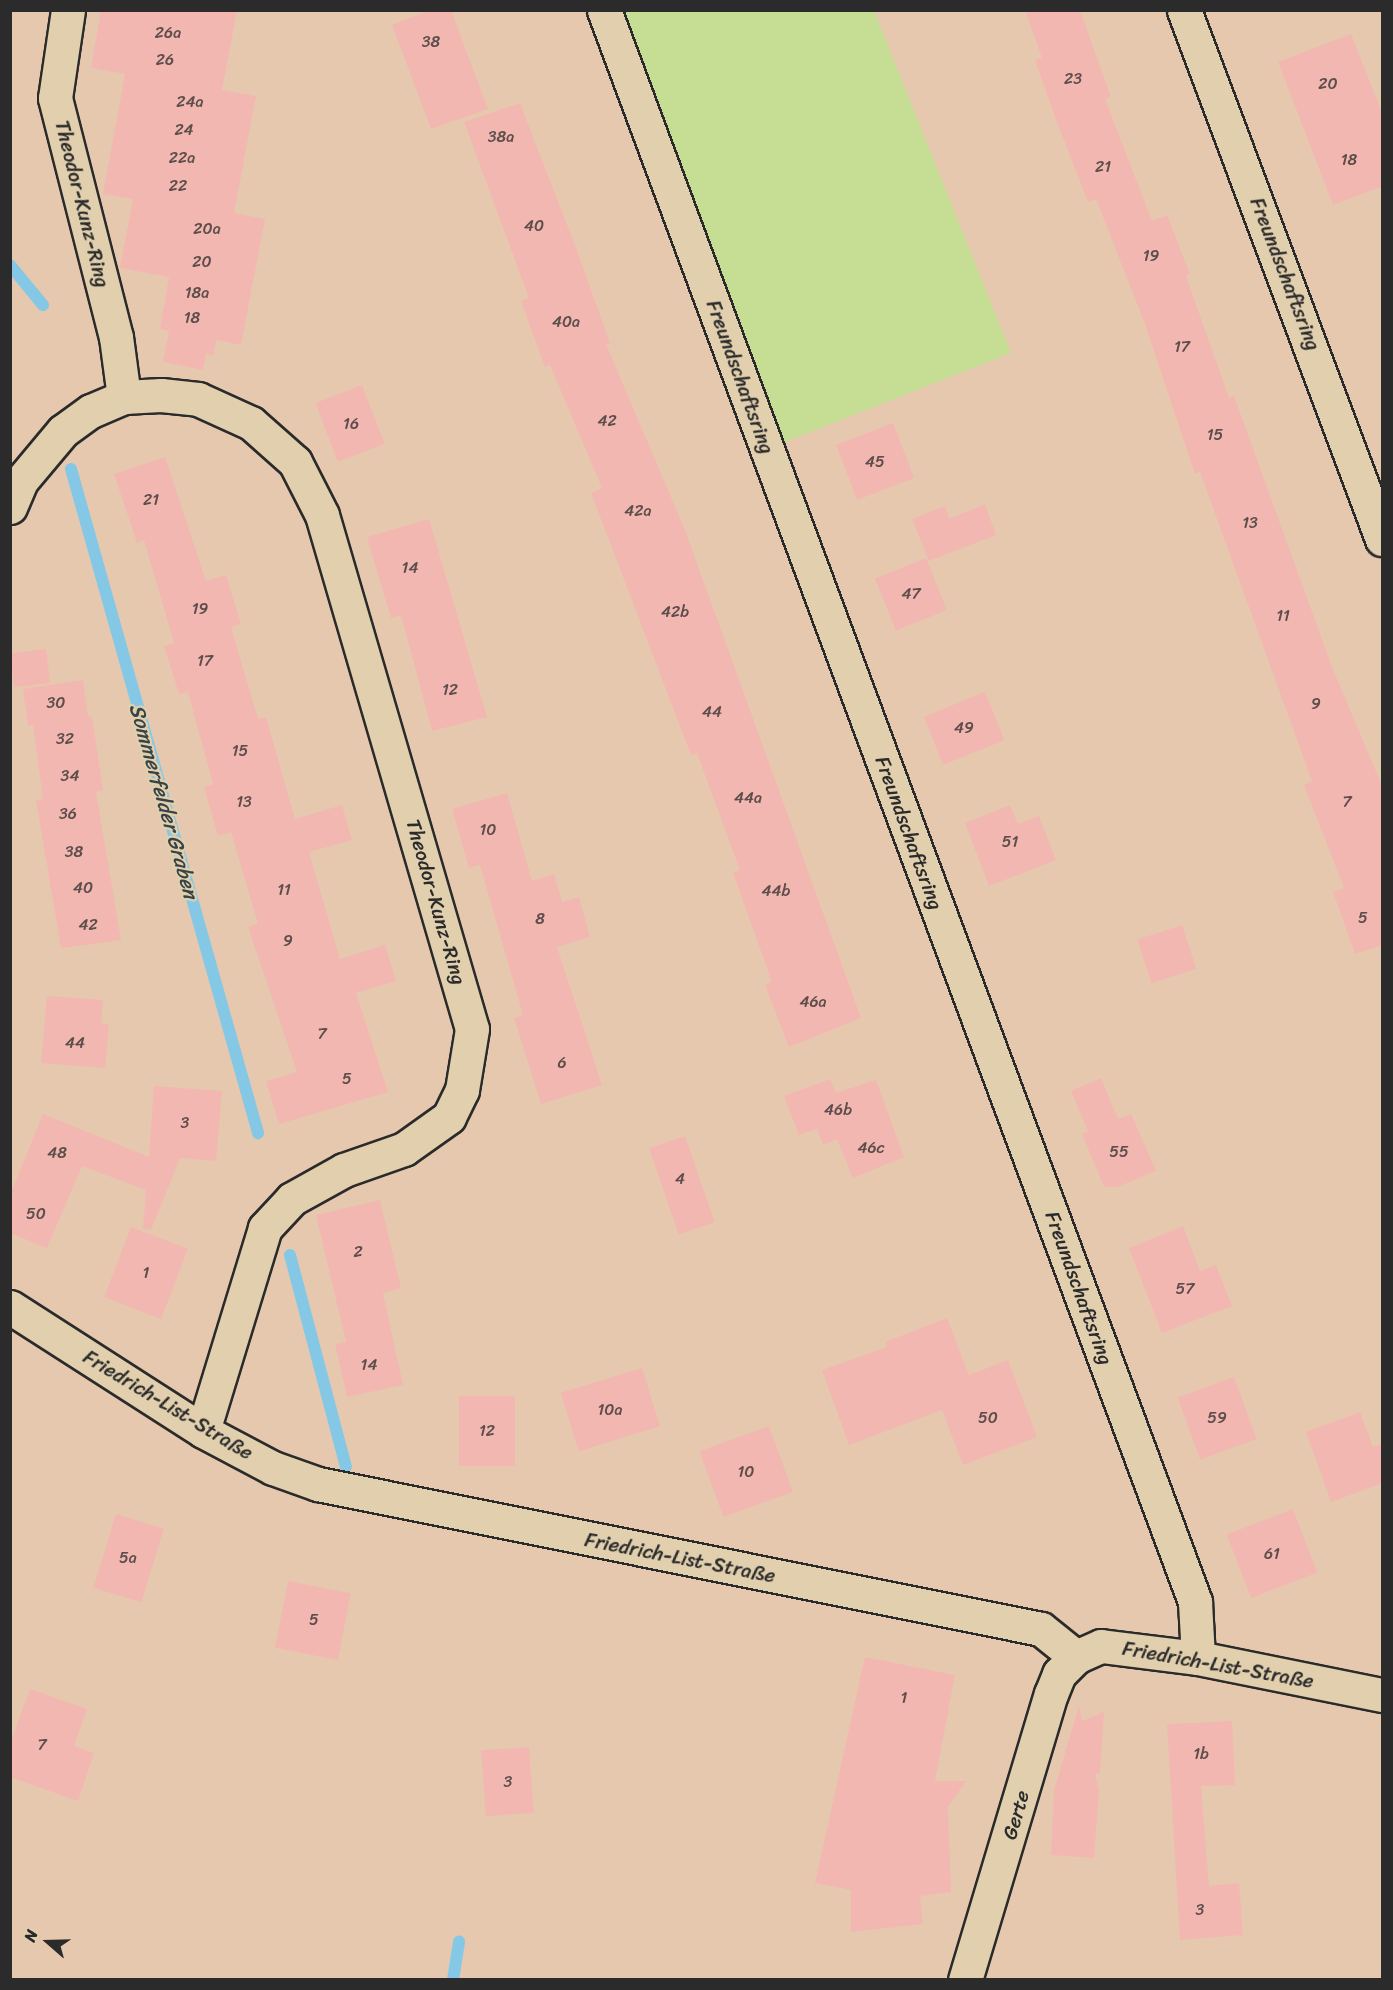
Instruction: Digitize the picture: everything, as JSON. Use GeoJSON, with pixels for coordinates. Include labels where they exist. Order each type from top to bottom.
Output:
{"type":"FeatureCollection","features":[{"type":"Feature","properties":{"kind":"street","name":"Theodor-Kunz-Ring"},"geometry":{"type":"LineString","coordinates":[[68,10],[55,98],[116,337],[124,397]]}},
{"type":"Feature","properties":{"kind":"street","name":"Freundschaftsring"},"geometry":{"type":"LineString","coordinates":[[604,10],[1195,1602],[1198,1658]]}},
{"type":"Feature","properties":{"kind":"street","name":"Freundschaftsring"},"geometry":{"type":"LineString","coordinates":[[1184,10],[1383,539]]}},
{"type":"Feature","properties":{"kind":"street","name":"Theodor-Kunz-Ring"},"geometry":{"type":"LineString","coordinates":[[10,507],[21,481],[63,430],[91,411],[124,397],[161,395],[198,399],[251,423],[295,462],[322,515],[472,1029],[462,1090],[449,1117],[404,1149],[344,1170],[292,1199],[264,1228],[203,1431]]}},
{"type":"Feature","properties":{"kind":"street","name":"Friedrich-List-Straße"},"geometry":{"type":"LineString","coordinates":[[10,1307],[203,1431],[273,1468],[318,1484],[1041,1629],[1076,1657],[1101,1646],[1198,1658],[1383,1695]]}},
{"type":"Feature","properties":{"kind":"street","name":"Gerte"},"geometry":{"type":"LineString","coordinates":[[965,1980],[1051,1694],[1059,1674],[1076,1657]]}},
{"type":"Feature","properties":{"kind":"green space"},"geometry":{"type":"Polygon","coordinates":[[[605,11],[874,11],[1011,353],[767,449],[605,11]]]}},
{"type":"Feature","properties":{"kind":"building"},"geometry":{"type":"Polygon","coordinates":[[[101,10],[237,10],[222,90],[256,96],[234,213],[265,219],[241,345],[216,340],[213,356],[206,354],[203,370],[163,362],[169,331],[160,329],[169,277],[120,268],[133,199],[103,194],[125,74],[91,68],[101,10]]]}},
{"type":"Feature","properties":{"kind":"building"},"geometry":{"type":"Polygon","coordinates":[[[431,10],[451,10],[488,109],[431,129],[392,25],[431,10]]]}},
{"type":"Feature","properties":{"kind":"building"},"geometry":{"type":"Polygon","coordinates":[[[1025,10],[1080,10],[1111,97],[1105,99],[1152,221],[1167,215],[1190,274],[1186,276],[1229,398],[1234,396],[1332,667],[1383,788],[1383,945],[1355,954],[1333,892],[1344,888],[1304,785],[1312,781],[1200,472],[1195,474],[1145,324],[1096,199],[1088,202],[1055,117],[1035,60],[1042,58],[1025,10]]]}},
{"type":"Feature","properties":{"kind":"building"},"geometry":{"type":"Polygon","coordinates":[[[1351,34],[1383,115],[1383,186],[1333,205],[1278,62],[1351,34]]]}},
{"type":"Feature","properties":{"kind":"building"},"geometry":{"type":"Polygon","coordinates":[[[520,103],[610,343],[606,344],[685,530],[861,1018],[789,1047],[765,985],[772,982],[733,873],[740,870],[697,753],[691,755],[591,493],[602,488],[550,365],[545,367],[521,301],[529,298],[464,122],[520,103]]]}},
{"type":"Feature","properties":{"kind":"building"},"geometry":{"type":"Polygon","coordinates":[[[362,385],[385,444],[338,462],[315,403],[362,385]]]}},
{"type":"Feature","properties":{"kind":"building"},"geometry":{"type":"Polygon","coordinates":[[[893,423],[914,478],[857,500],[836,445],[893,423]]]}},
{"type":"Feature","properties":{"kind":"building"},"geometry":{"type":"Polygon","coordinates":[[[165,457],[206,581],[226,575],[241,624],[231,627],[258,719],[266,717],[295,819],[342,805],[352,840],[309,852],[340,959],[385,945],[396,981],[356,993],[388,1092],[279,1124],[266,1081],[297,1072],[248,927],[258,924],[231,832],[218,836],[204,787],[213,784],[188,692],[179,694],[164,646],[174,643],[144,540],[137,543],[114,474],[165,457]]]}},
{"type":"Feature","properties":{"kind":"building"},"geometry":{"type":"Polygon","coordinates":[[[985,504],[996,535],[929,561],[912,519],[945,506],[949,519],[985,504]]]}},
{"type":"Feature","properties":{"kind":"building"},"geometry":{"type":"Polygon","coordinates":[[[429,519],[487,717],[432,731],[401,615],[391,618],[367,537],[429,519]]]}},
{"type":"Feature","properties":{"kind":"building"},"geometry":{"type":"Polygon","coordinates":[[[926,558],[947,610],[896,631],[875,579],[926,558]]]}},
{"type":"Feature","properties":{"kind":"building"},"geometry":{"type":"Polygon","coordinates":[[[46,649],[50,683],[14,687],[10,653],[46,649]]]}},
{"type":"Feature","properties":{"kind":"building"},"geometry":{"type":"Polygon","coordinates":[[[83,680],[88,717],[92,716],[103,790],[96,792],[121,940],[61,948],[36,800],[43,799],[33,725],[28,726],[23,689],[83,680]]]}},
{"type":"Feature","properties":{"kind":"building"},"geometry":{"type":"Polygon","coordinates":[[[985,692],[1004,740],[943,765],[924,717],[985,692]]]}},
{"type":"Feature","properties":{"kind":"building"},"geometry":{"type":"Polygon","coordinates":[[[507,793],[532,881],[554,874],[562,902],[579,897],[590,937],[557,947],[602,1085],[541,1104],[514,1018],[523,1015],[480,865],[469,868],[452,809],[507,793]]]}},
{"type":"Feature","properties":{"kind":"building"},"geometry":{"type":"Polygon","coordinates":[[[1010,805],[1018,824],[1039,816],[1056,860],[989,886],[965,823],[1010,805]]]}},
{"type":"Feature","properties":{"kind":"building"},"geometry":{"type":"Polygon","coordinates":[[[1182,925],[1196,969],[1152,983],[1137,940],[1182,925]]]}},
{"type":"Feature","properties":{"kind":"building"},"geometry":{"type":"Polygon","coordinates":[[[47,996],[103,1000],[101,1023],[109,1024],[105,1068],[41,1063],[47,996]]]}},
{"type":"Feature","properties":{"kind":"building"},"geometry":{"type":"Polygon","coordinates":[[[1101,1078],[1118,1119],[1131,1114],[1156,1171],[1117,1187],[1104,1187],[1082,1134],[1088,1131],[1071,1091],[1101,1078]]]}},
{"type":"Feature","properties":{"kind":"building"},"geometry":{"type":"Polygon","coordinates":[[[830,1079],[836,1093],[876,1080],[904,1157],[853,1178],[837,1139],[823,1145],[817,1129],[799,1135],[784,1096],[830,1079]]]}},
{"type":"Feature","properties":{"kind":"building"},"geometry":{"type":"Polygon","coordinates":[[[154,1086],[222,1091],[216,1161],[180,1158],[151,1230],[143,1229],[146,1190],[82,1166],[47,1248],[10,1233],[10,1195],[43,1114],[149,1157],[154,1086]]]}},
{"type":"Feature","properties":{"kind":"building"},"geometry":{"type":"Polygon","coordinates":[[[685,1136],[715,1222],[679,1234],[649,1148],[685,1136]]]}},
{"type":"Feature","properties":{"kind":"building"},"geometry":{"type":"Polygon","coordinates":[[[380,1200],[401,1288],[383,1293],[403,1385],[347,1397],[335,1344],[346,1342],[316,1215],[380,1200]]]}},
{"type":"Feature","properties":{"kind":"building"},"geometry":{"type":"Polygon","coordinates":[[[1183,1226],[1200,1271],[1216,1265],[1232,1306],[1162,1333],[1129,1248],[1183,1226]]]}},
{"type":"Feature","properties":{"kind":"building"},"geometry":{"type":"Polygon","coordinates":[[[131,1227],[188,1249],[161,1319],[104,1297],[131,1227]]]}},
{"type":"Feature","properties":{"kind":"building"},"geometry":{"type":"Polygon","coordinates":[[[947,1318],[969,1375],[1008,1360],[1037,1437],[963,1465],[942,1410],[849,1445],[822,1370],[887,1347],[885,1342],[947,1318]]]}},
{"type":"Feature","properties":{"kind":"building"},"geometry":{"type":"Polygon","coordinates":[[[642,1368],[660,1426],[579,1451],[561,1393],[642,1368]]]}},
{"type":"Feature","properties":{"kind":"building"},"geometry":{"type":"Polygon","coordinates":[[[1234,1377],[1257,1439],[1200,1460],[1178,1398],[1234,1377]]]}},
{"type":"Feature","properties":{"kind":"building"},"geometry":{"type":"Polygon","coordinates":[[[459,1396],[515,1396],[515,1466],[459,1466],[459,1396]]]}},
{"type":"Feature","properties":{"kind":"building"},"geometry":{"type":"Polygon","coordinates":[[[1360,1412],[1373,1447],[1383,1443],[1383,1483],[1331,1502],[1306,1432],[1360,1412]]]}},
{"type":"Feature","properties":{"kind":"building"},"geometry":{"type":"Polygon","coordinates":[[[769,1426],[793,1492],[723,1517],[699,1451],[769,1426]]]}},
{"type":"Feature","properties":{"kind":"building"},"geometry":{"type":"Polygon","coordinates":[[[1293,1509],[1317,1572],[1251,1598],[1227,1534],[1293,1509]]]}},
{"type":"Feature","properties":{"kind":"building"},"geometry":{"type":"Polygon","coordinates":[[[116,1514],[164,1529],[141,1602],[93,1588],[116,1514]]]}},
{"type":"Feature","properties":{"kind":"building"},"geometry":{"type":"Polygon","coordinates":[[[288,1581],[351,1593],[338,1660],[275,1648],[288,1581]]]}},
{"type":"Feature","properties":{"kind":"building"},"geometry":{"type":"Polygon","coordinates":[[[865,1657],[955,1675],[935,1781],[966,1781],[948,1807],[951,1892],[920,1896],[923,1924],[851,1932],[851,1890],[815,1883],[865,1657]]]}},
{"type":"Feature","properties":{"kind":"building"},"geometry":{"type":"Polygon","coordinates":[[[30,1689],[87,1709],[74,1746],[94,1753],[78,1801],[10,1777],[10,1744],[30,1689]]]}},
{"type":"Feature","properties":{"kind":"building"},"geometry":{"type":"Polygon","coordinates":[[[1079,1706],[1082,1721],[1104,1712],[1100,1773],[1095,1774],[1099,1791],[1094,1858],[1051,1855],[1054,1790],[1079,1706]]]}},
{"type":"Feature","properties":{"kind":"building"},"geometry":{"type":"Polygon","coordinates":[[[1232,1721],[1235,1785],[1201,1786],[1209,1886],[1239,1883],[1243,1935],[1180,1940],[1167,1724],[1232,1721]]]}},
{"type":"Feature","properties":{"kind":"building"},"geometry":{"type":"Polygon","coordinates":[[[529,1747],[534,1813],[486,1816],[481,1750],[529,1747]]]}},
{"type":"Feature","properties":{"kind":"waterway","name":"Sommerfelder Graben"},"geometry":{"type":"LineString","coordinates":[[10,265],[43,305]]}},
{"type":"Feature","properties":{"kind":"waterway","name":"Sommerfelder Graben"},"geometry":{"type":"LineString","coordinates":[[71,469],[258,1133]]}},
{"type":"Feature","properties":{"kind":"waterway","name":"Sommerfelder Graben"},"geometry":{"type":"LineString","coordinates":[[290,1255],[346,1467]]}},
{"type":"Feature","properties":{"kind":"waterway","name":"Sommerfelder Graben"},"geometry":{"type":"LineString","coordinates":[[453,1980],[459,1941]]}}]}
